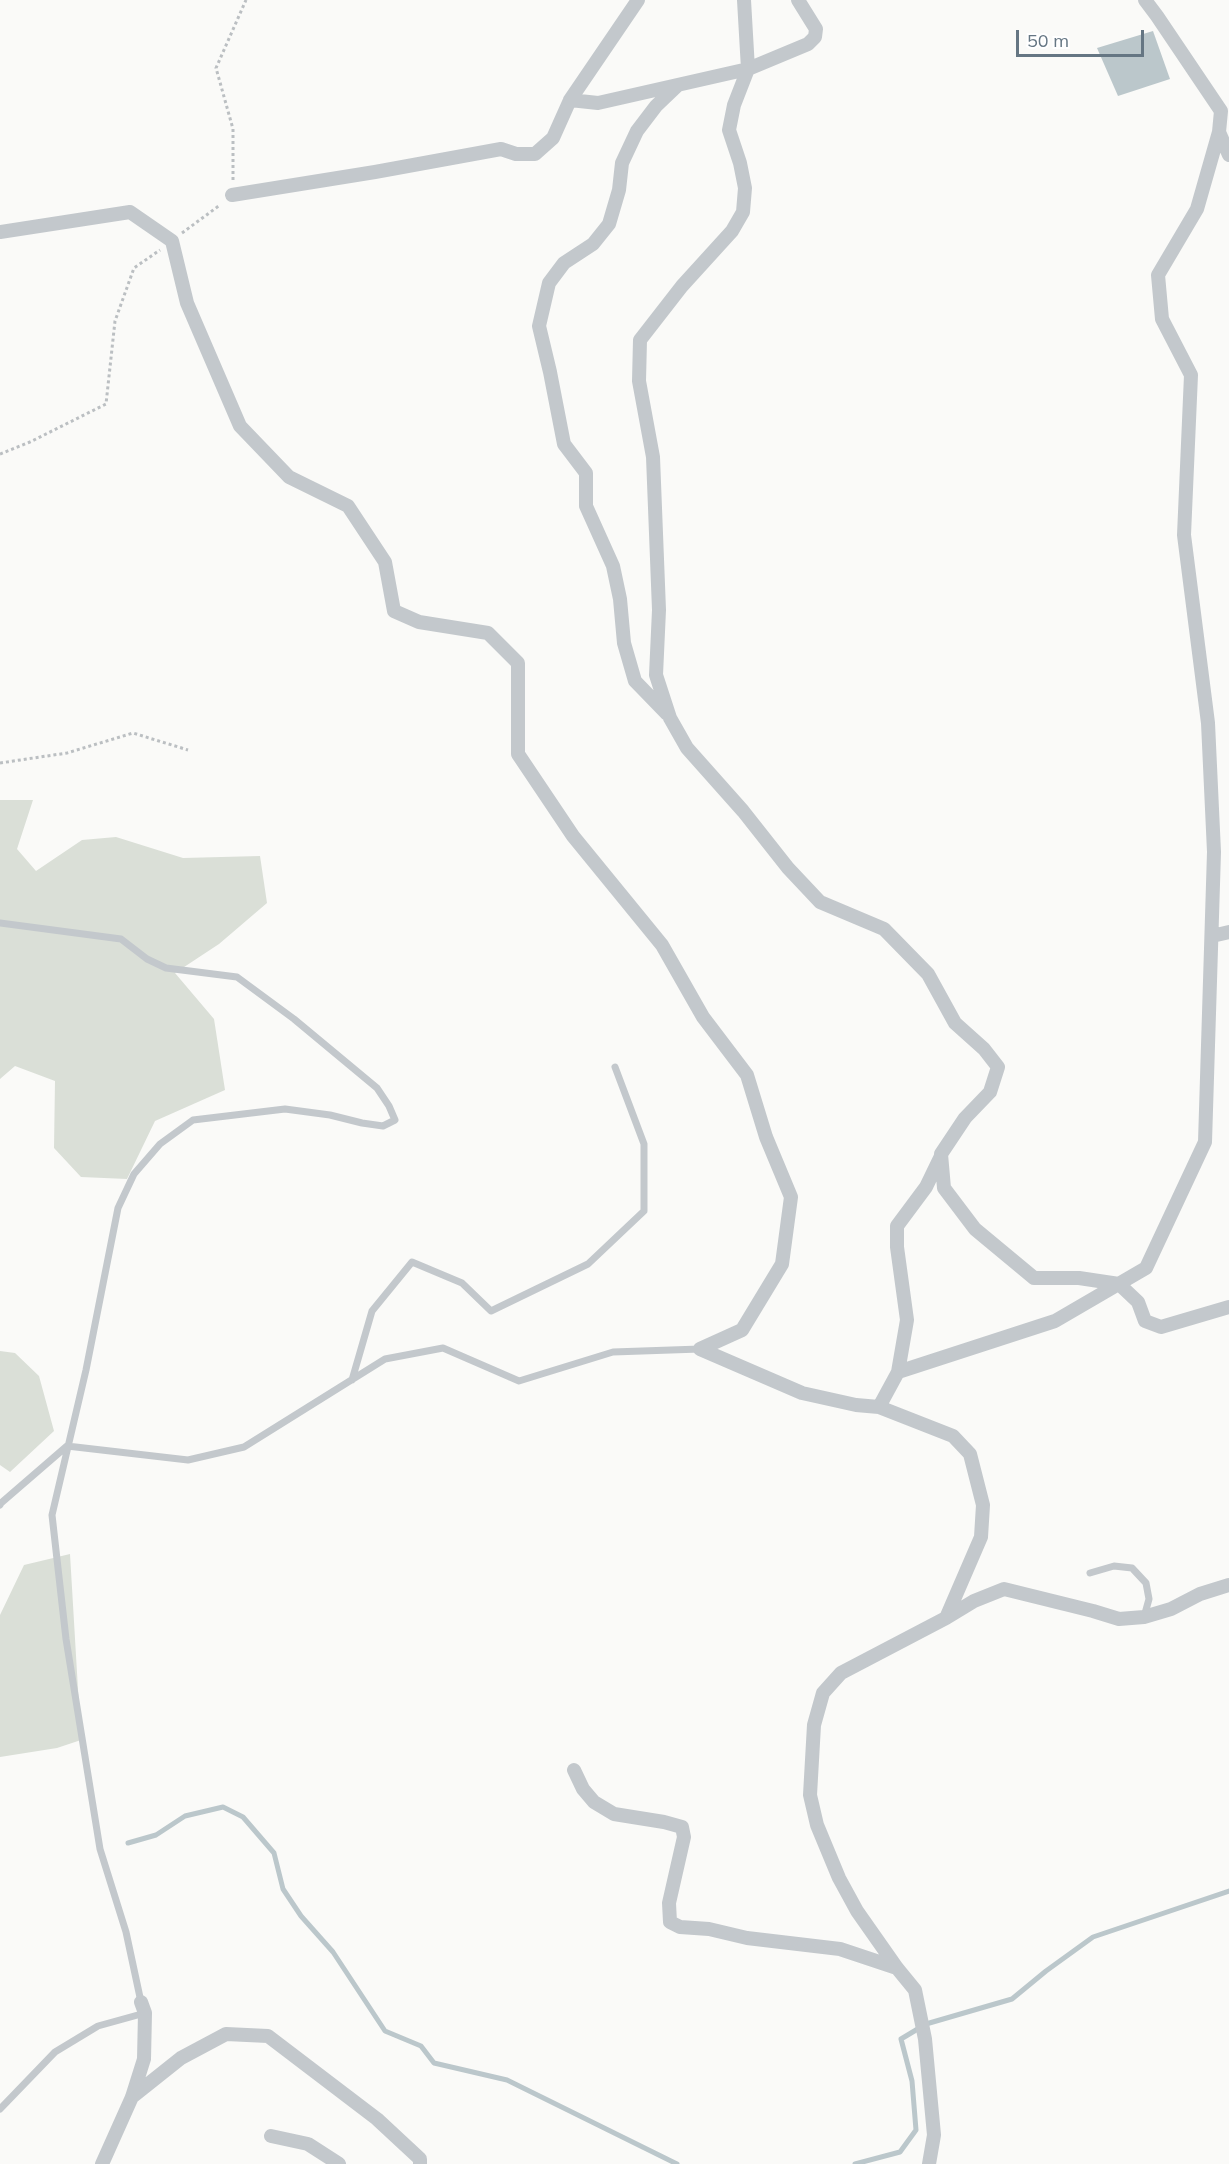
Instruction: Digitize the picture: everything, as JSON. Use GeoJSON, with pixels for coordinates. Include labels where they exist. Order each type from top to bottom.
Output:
{"type":"FeatureCollection","features":[{"type":"Feature","properties":{"kind":"street"},"geometry":{"type":"LineString","coordinates":[[232,195],[375,172],[501,148],[516,154],[536,154],[553,138],[570,100],[638,0]]}},
{"type":"Feature","properties":{"kind":"street"},"geometry":{"type":"LineString","coordinates":[[744,0],[748,69],[734,105],[729,130],[740,163],[745,188],[743,212],[732,231],[682,286],[640,340],[639,381],[653,457],[659,610],[656,675],[676,732],[788,868],[820,902],[884,929],[928,974],[955,1023],[984,1049],[998,1067],[990,1092],[965,1118],[941,1154],[926,1187],[897,1226],[897,1247],[907,1320],[898,1372],[879,1407]]}},
{"type":"Feature","properties":{"kind":"street"},"geometry":{"type":"LineString","coordinates":[[570,100],[598,103],[748,69],[808,44],[815,37],[816,29],[798,0]]}},
{"type":"Feature","properties":{"kind":"street"},"geometry":{"type":"LineString","coordinates":[[898,1372],[1056,1321],[1146,1268],[1204,1142],[1214,852],[1208,723],[1184,535],[1191,375],[1162,319],[1158,275],[1197,209],[1219,132],[1221,111],[1144,0]]}},
{"type":"Feature","properties":{"kind":"street"},"geometry":{"type":"LineString","coordinates":[[670,718],[635,681],[624,643],[620,599],[613,566],[586,506],[586,472],[564,444],[550,372],[538,326],[549,283],[564,263],[593,244],[609,224],[619,190],[622,163],[638,131],[656,106],[678,85]]}},
{"type":"Feature","properties":{"kind":"street"},"geometry":{"type":"LineString","coordinates":[[1219,132],[1229,155]]}},
{"type":"Feature","properties":{"kind":"street"},"geometry":{"type":"LineString","coordinates":[[0,232],[130,212],[172,241],[187,303],[240,426],[289,477],[348,506],[385,562],[394,610],[419,622],[488,633],[518,663],[518,754],[573,836],[662,945],[704,1017],[747,1075],[766,1137],[791,1197],[782,1264],[742,1330],[700,1349]]}},
{"type":"Feature","properties":{"kind":"street"},"geometry":{"type":"LineString","coordinates":[[1212,936],[1229,933]]}},
{"type":"Feature","properties":{"kind":"street"},"geometry":{"type":"LineString","coordinates":[[941,1154],[944,1188],[975,1228],[1034,1278],[1079,1278],[1119,1284],[1138,1302],[1145,1321],[1161,1327],[1229,1307]]}},
{"type":"Feature","properties":{"kind":"street"},"geometry":{"type":"LineString","coordinates":[[700,1349],[802,1393],[856,1405],[879,1407],[953,1436],[970,1454],[983,1505],[981,1537],[946,1618]]}},
{"type":"Feature","properties":{"kind":"street"},"geometry":{"type":"LineString","coordinates":[[929,2164],[934,2135],[925,2038],[915,1990],[897,1968],[839,1878],[817,1825],[810,1795],[814,1725],[823,1693],[841,1672],[946,1618],[974,1601],[1004,1590],[1119,1619],[1144,1617],[1171,1609],[1200,1594],[1229,1585]]}},
{"type":"Feature","properties":{"kind":"street"},"geometry":{"type":"LineString","coordinates":[[574,1770],[583,1789],[594,1802],[614,1814],[682,1827],[684,1837],[669,1903],[670,1922],[680,1928],[709,1929],[747,1938],[840,1949],[897,1968]]}},
{"type":"Feature","properties":{"kind":"street"},"geometry":{"type":"LineString","coordinates":[[102,2164],[132,2097],[144,2059],[143,2007]]}},
{"type":"Feature","properties":{"kind":"street"},"geometry":{"type":"LineString","coordinates":[[132,2097],[181,2058],[226,2034],[268,2036],[377,2119],[420,2159],[420,2164]]}},
{"type":"Feature","properties":{"kind":"street"},"geometry":{"type":"LineString","coordinates":[[272,2136],[308,2144],[339,2164]]}},
{"type":"Feature","properties":{"kind":"lane"},"geometry":{"type":"LineString","coordinates":[[0,923],[121,939],[147,959],[166,968],[237,977],[294,1019],[377,1088],[395,1120],[383,1126],[285,1109],[193,1120],[160,1144],[134,1174],[118,1208],[86,1370],[52,1515],[66,1639],[100,1849],[126,1932],[143,2007],[98,2026],[55,2052],[0,2109]]}},
{"type":"Feature","properties":{"kind":"lane"},"geometry":{"type":"LineString","coordinates":[[352,1380],[372,1311],[412,1262],[462,1283],[491,1311],[588,1264],[644,1210],[644,1144],[615,1067]]}},
{"type":"Feature","properties":{"kind":"lane"},"geometry":{"type":"LineString","coordinates":[[0,1504],[67,1446],[188,1461],[244,1447],[385,1359],[443,1348],[519,1381],[613,1353],[700,1349]]}},
{"type":"Feature","properties":{"kind":"lane"},"geometry":{"type":"LineString","coordinates":[[1090,1573],[1114,1566],[1132,1568],[1146,1583],[1149,1599],[1144,1617]]}},
{"type":"Feature","properties":{"kind":"path"},"geometry":{"type":"LineString","coordinates":[[0,763],[67,753],[133,733],[188,750]]}},
{"type":"Feature","properties":{"kind":"shaded area"},"geometry":{"type":"Polygon","coordinates":[[[1153,31],[1170,79],[1118,96],[1097,48],[1153,31]]]}},
{"type":"Feature","properties":{"kind":"shaded area"},"geometry":{"type":"Polygon","coordinates":[[[0,800],[33,800],[17,849],[36,871],[82,840],[116,837],[183,858],[260,856],[267,903],[219,944],[175,973],[214,1019],[225,1090],[155,1121],[127,1179],[81,1177],[54,1148],[55,1081],[15,1066],[0,1079],[0,800]]]}},
{"type":"Feature","properties":{"kind":"shaded area"},"geometry":{"type":"Polygon","coordinates":[[[0,1351],[15,1353],[39,1376],[54,1431],[10,1472],[0,1465],[0,1351]]]}},
{"type":"Feature","properties":{"kind":"shaded area"},"geometry":{"type":"Polygon","coordinates":[[[70,1554],[81,1740],[57,1748],[0,1757],[0,1615],[24,1565],[70,1554]]]}},
{"type":"Feature","properties":{"kind":"waterway"},"geometry":{"type":"LineString","coordinates":[[128,1843],[156,1835],[185,1816],[223,1807],[243,1817],[274,1853],[283,1889],[301,1916],[333,1952],[385,2031],[421,2046],[434,2063],[507,2080],[677,2164]]}},
{"type":"Feature","properties":{"kind":"waterway"},"geometry":{"type":"LineString","coordinates":[[855,2164],[900,2152],[916,2130],[912,2081],[901,2039],[926,2024],[1012,1999],[1093,1937],[1229,1891]]}}]}
